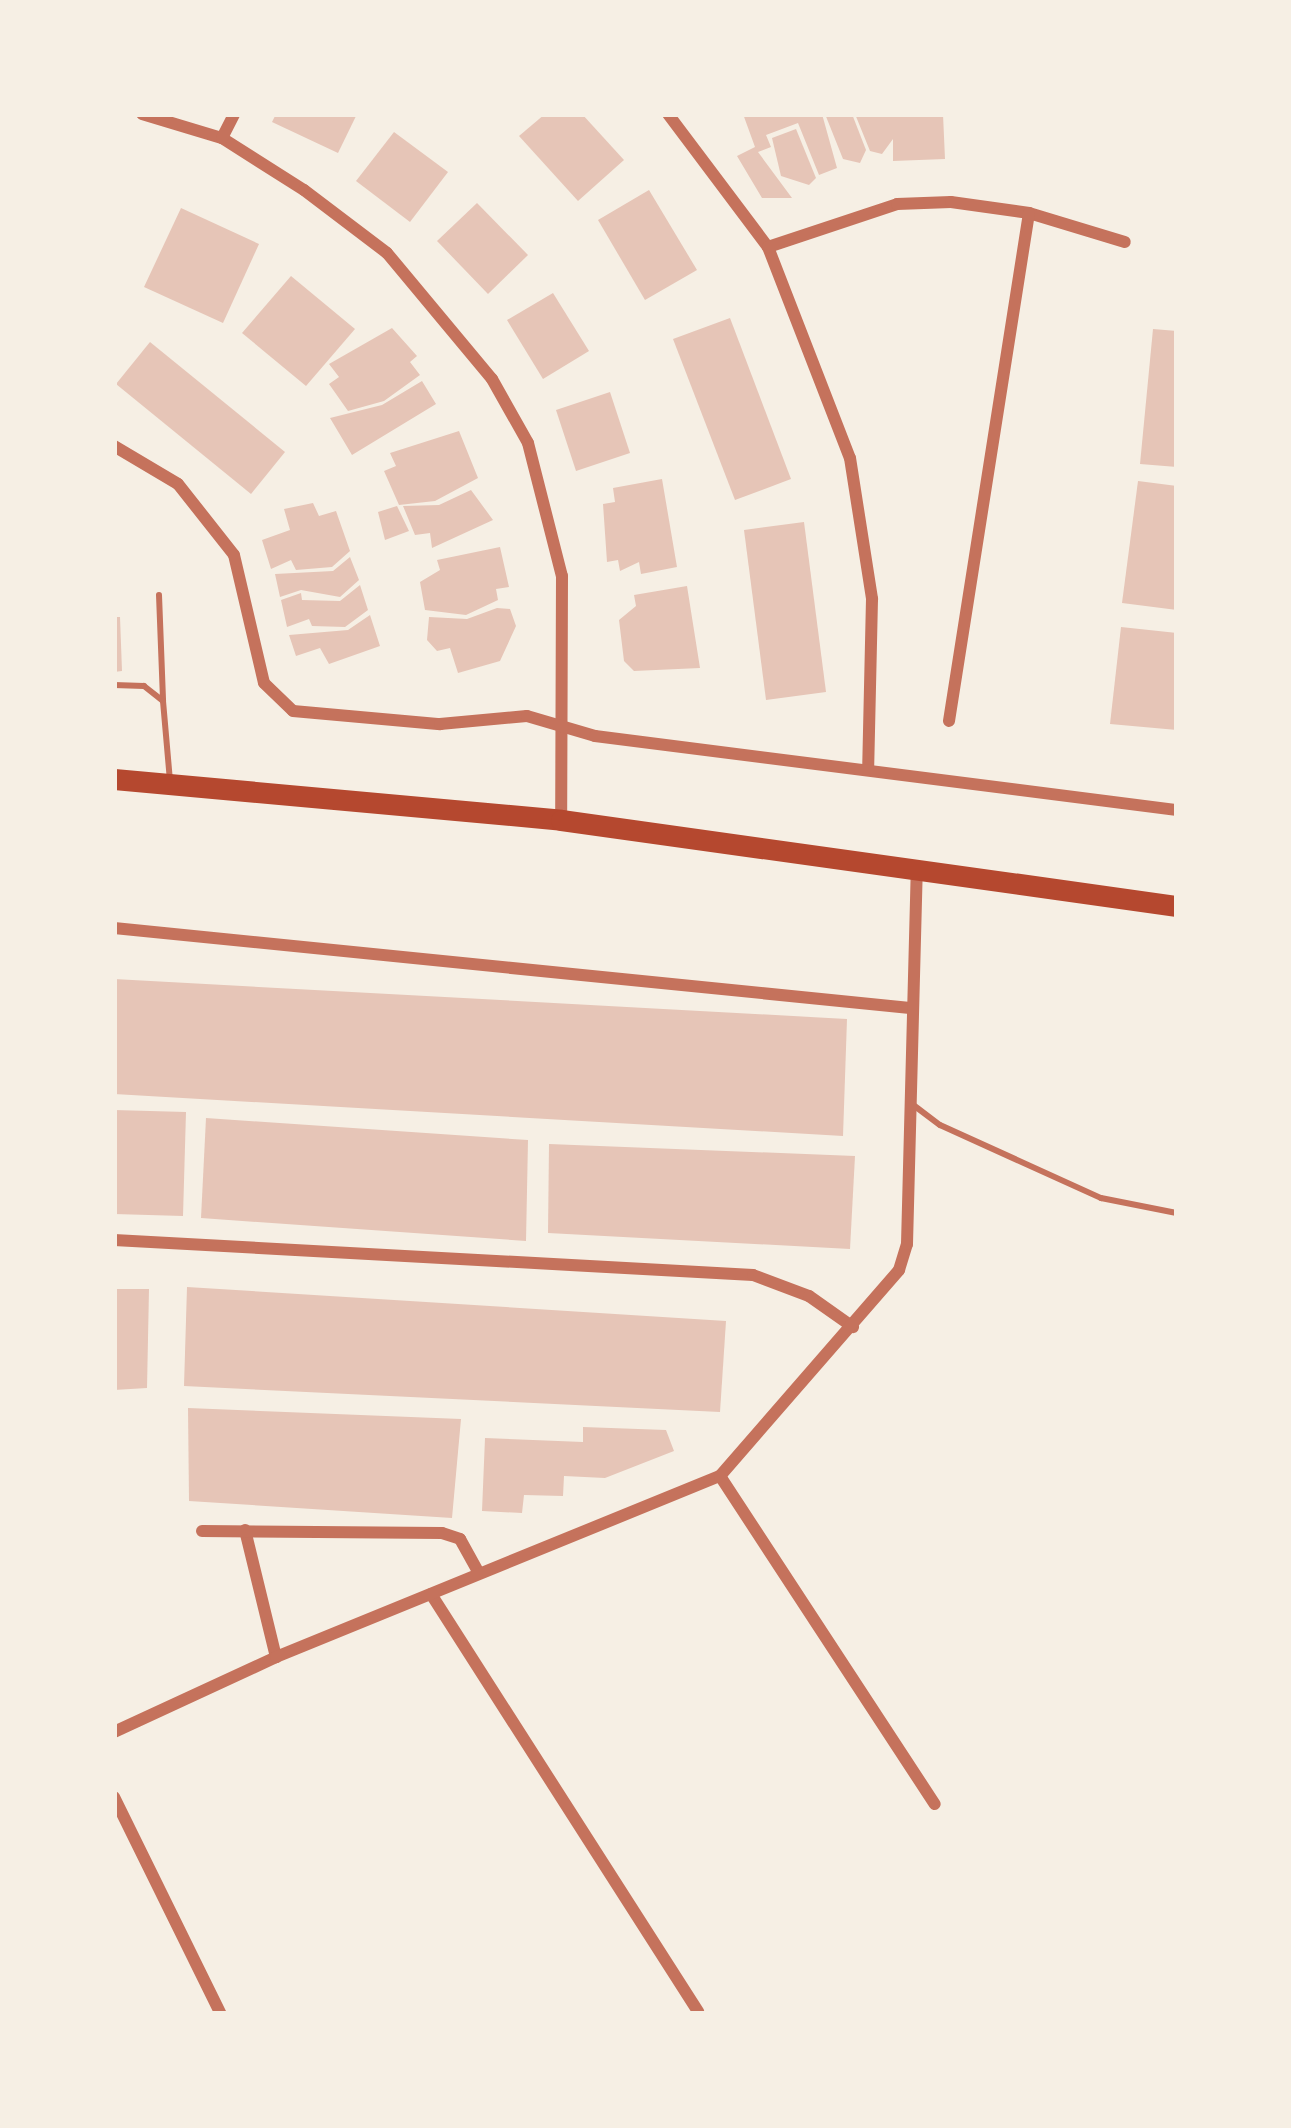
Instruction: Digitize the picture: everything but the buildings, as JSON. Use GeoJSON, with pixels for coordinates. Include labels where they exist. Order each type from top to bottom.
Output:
{"type":"FeatureCollection","features":[{"type":"Feature","properties":{"kind":"main road"},"geometry":{"type":"LineString","coordinates":[[114,779],[561,820],[1177,906]]}},
{"type":"Feature","properties":{"kind":"street"},"geometry":{"type":"LineString","coordinates":[[142,114],[222,138],[387,253],[452,322],[492,379],[529,443],[562,576],[565,725],[561,820]]}},
{"type":"Feature","properties":{"kind":"street"},"geometry":{"type":"LineString","coordinates":[[222,138],[234,114]]}},
{"type":"Feature","properties":{"kind":"street"},"geometry":{"type":"LineString","coordinates":[[668,114],[768,247],[850,458],[872,598],[868,769]]}},
{"type":"Feature","properties":{"kind":"street"},"geometry":{"type":"LineString","coordinates":[[768,247],[897,204],[1029,213],[1125,242]]}},
{"type":"Feature","properties":{"kind":"street"},"geometry":{"type":"LineString","coordinates":[[949,721],[1029,213]]}},
{"type":"Feature","properties":{"kind":"street"},"geometry":{"type":"LineString","coordinates":[[114,446],[178,484],[234,555],[264,683],[293,711],[440,724],[527,716],[596,736],[1177,811]]}},
{"type":"Feature","properties":{"kind":"street"},"geometry":{"type":"LineString","coordinates":[[114,1732],[276,1657],[720,1476],[888,1290],[907,1244],[917,868]]}},
{"type":"Feature","properties":{"kind":"street"},"geometry":{"type":"LineString","coordinates":[[114,928],[910,1008]]}},
{"type":"Feature","properties":{"kind":"street"},"geometry":{"type":"LineString","coordinates":[[114,1240],[753,1275],[809,1296],[854,1327]]}},
{"type":"Feature","properties":{"kind":"street"},"geometry":{"type":"LineString","coordinates":[[720,1476],[935,1804]]}},
{"type":"Feature","properties":{"kind":"street"},"geometry":{"type":"LineString","coordinates":[[245,1530],[276,1657]]}},
{"type":"Feature","properties":{"kind":"street"},"geometry":{"type":"LineString","coordinates":[[202,1531],[442,1533],[460,1540],[479,1573]]}},
{"type":"Feature","properties":{"kind":"street"},"geometry":{"type":"LineString","coordinates":[[430,1594],[698,2012]]}},
{"type":"Feature","properties":{"kind":"street"},"geometry":{"type":"LineString","coordinates":[[114,1797],[221,2014]]}},
{"type":"Feature","properties":{"kind":"lane"},"geometry":{"type":"LineString","coordinates":[[159,595],[170,782]]}},
{"type":"Feature","properties":{"kind":"lane"},"geometry":{"type":"LineString","coordinates":[[114,685],[144,686],[163,701]]}},
{"type":"Feature","properties":{"kind":"lane"},"geometry":{"type":"LineString","coordinates":[[909,1102],[940,1125],[1101,1198],[1177,1213]]}}]}
